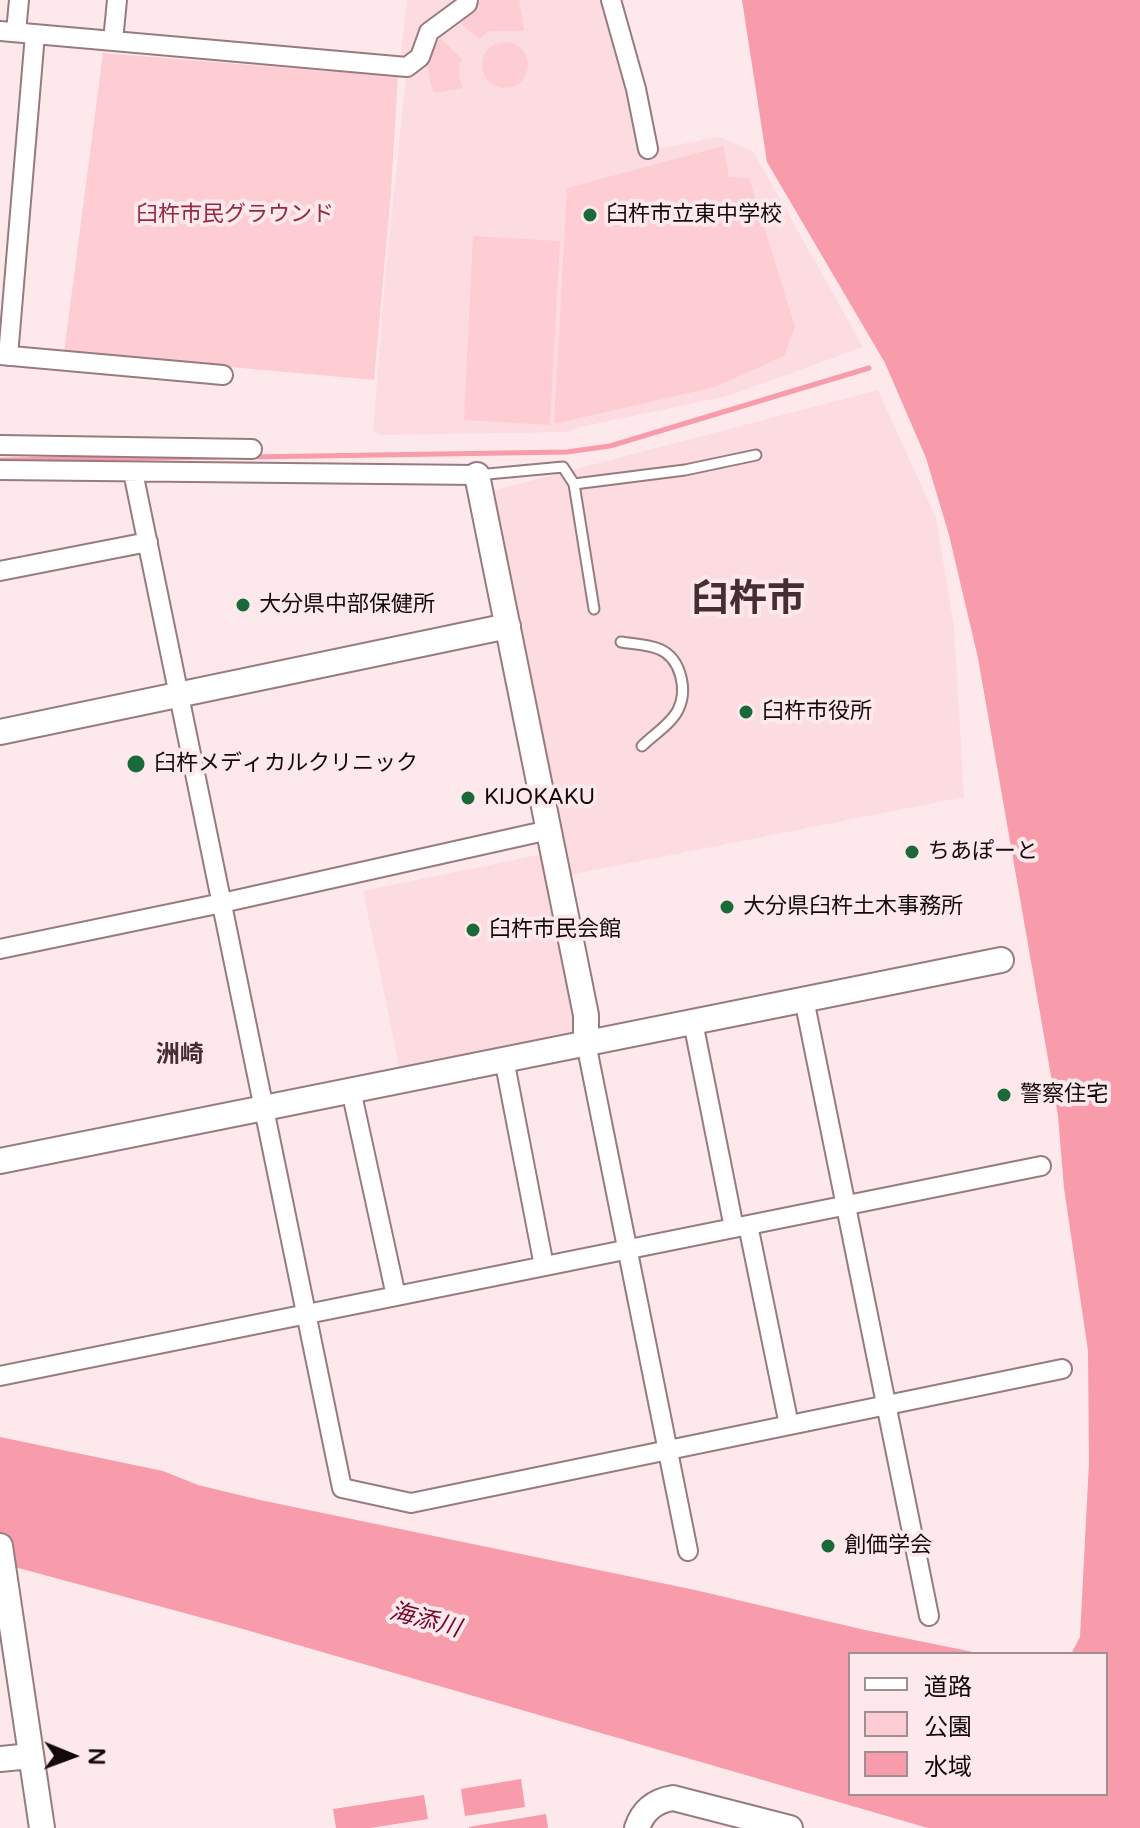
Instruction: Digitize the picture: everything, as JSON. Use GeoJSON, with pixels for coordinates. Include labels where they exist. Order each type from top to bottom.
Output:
{"type":"FeatureCollection","features":[{"type":"Feature","properties":{"kind":"street"},"geometry":{"type":"LineString","coordinates":[[19,0],[8,32],[407,67],[420,57],[429,32],[467,4],[468,0]]}},
{"type":"Feature","properties":{"kind":"street"},"geometry":{"type":"LineString","coordinates":[[113,41],[117,0]]}},
{"type":"Feature","properties":{"kind":"street"},"geometry":{"type":"LineString","coordinates":[[611,0],[636,89],[648,149]]}},
{"type":"Feature","properties":{"kind":"street"},"geometry":{"type":"LineString","coordinates":[[35,34],[4,356],[223,375]]}},
{"type":"Feature","properties":{"kind":"street"},"geometry":{"type":"LineString","coordinates":[[0,445],[252,449]]}},
{"type":"Feature","properties":{"kind":"street"},"geometry":{"type":"LineString","coordinates":[[0,470],[477,475],[586,1015],[586,1043],[688,1551]]}},
{"type":"Feature","properties":{"kind":"street"},"geometry":{"type":"LineString","coordinates":[[133,472],[342,1488],[411,1503],[1062,1369]]}},
{"type":"Feature","properties":{"kind":"street"},"geometry":{"type":"LineString","coordinates":[[0,571],[148,542]]}},
{"type":"Feature","properties":{"kind":"street"},"geometry":{"type":"LineString","coordinates":[[0,732],[508,626]]}},
{"type":"Feature","properties":{"kind":"street"},"geometry":{"type":"LineString","coordinates":[[0,949],[549,830]]}},
{"type":"Feature","properties":{"kind":"street"},"geometry":{"type":"LineString","coordinates":[[0,1161],[1001,960]]}},
{"type":"Feature","properties":{"kind":"street"},"geometry":{"type":"LineString","coordinates":[[804,999],[929,1616]]}},
{"type":"Feature","properties":{"kind":"street"},"geometry":{"type":"LineString","coordinates":[[693,1022],[789,1425]]}},
{"type":"Feature","properties":{"kind":"street"},"geometry":{"type":"LineString","coordinates":[[504,1059],[544,1266]]}},
{"type":"Feature","properties":{"kind":"street"},"geometry":{"type":"LineString","coordinates":[[351,1090],[396,1296]]}},
{"type":"Feature","properties":{"kind":"street"},"geometry":{"type":"LineString","coordinates":[[0,1376],[1041,1166]]}},
{"type":"Feature","properties":{"kind":"street"},"geometry":{"type":"LineString","coordinates":[[0,1546],[42,1828]]}},
{"type":"Feature","properties":{"kind":"street"},"geometry":{"type":"LineString","coordinates":[[0,1759],[31,1756]]}},
{"type":"Feature","properties":{"kind":"street"},"geometry":{"type":"LineString","coordinates":[[637,1828],[641,1817],[652,1806],[661,1800],[673,1798],[790,1828]]}},
{"type":"Feature","properties":{"kind":"lane"},"geometry":{"type":"LineString","coordinates":[[574,484],[685,470],[756,455]]}},
{"type":"Feature","properties":{"kind":"lane"},"geometry":{"type":"LineString","coordinates":[[477,475],[563,467],[574,484],[594,609]]}},
{"type":"Feature","properties":{"kind":"lane"},"geometry":{"type":"LineString","coordinates":[[621,642],[659,649],[669,655],[682,678],[682,697],[677,711],[642,746]]}},
{"type":"Feature","properties":{"kind":"shaded area","name":"臼杵市立東中学校"},"geometry":{"type":"Polygon","coordinates":[[[407,0],[607,0],[645,151],[719,137],[753,151],[863,347],[728,396],[580,427],[569,432],[381,435],[373,432],[407,67],[400,61],[407,0]]]}},
{"type":"Feature","properties":{"kind":"shaded area","name":"臼杵市役所"},"geometry":{"type":"Polygon","coordinates":[[[878,390],[936,518],[954,627],[964,797],[565,876],[488,492],[878,390]]]}},
{"type":"Feature","properties":{"kind":"shaded area"},"geometry":{"type":"Polygon","coordinates":[[[543,854],[579,1036],[401,1075],[363,891],[543,854]]]}},
{"type":"Feature","properties":{"kind":"green space"},"geometry":{"type":"Polygon","coordinates":[[[482,0],[519,0],[524,31],[489,31],[479,39],[461,24],[468,12],[482,0]]]}},
{"type":"Feature","properties":{"kind":"green space"},"geometry":{"type":"Polygon","coordinates":[[[441,39],[462,59],[459,73],[463,88],[434,93],[428,64],[432,50],[441,39]]]}},
{"type":"Feature","properties":{"kind":"green space"},"geometry":{"type":"Polygon","coordinates":[[[505,42],[521,49],[528,65],[521,81],[505,88],[489,81],[482,65],[489,49],[505,42]]]}},
{"type":"Feature","properties":{"kind":"green space","name":"臼杵市民グラウンド"},"geometry":{"type":"Polygon","coordinates":[[[103,53],[398,77],[374,380],[64,352],[103,53]]]}},
{"type":"Feature","properties":{"kind":"green space"},"geometry":{"type":"Polygon","coordinates":[[[723,146],[729,177],[749,178],[795,327],[784,356],[715,387],[554,424],[567,188],[723,146]]]}},
{"type":"Feature","properties":{"kind":"green space"},"geometry":{"type":"Polygon","coordinates":[[[473,236],[560,241],[550,425],[464,420],[473,236]]]}},
{"type":"Feature","properties":{"kind":"water","name":"海添川"},"geometry":{"type":"Polygon","coordinates":[[[742,0],[1140,0],[1140,1828],[928,1828],[236,1627],[0,1563],[0,1437],[163,1471],[198,1485],[260,1500],[695,1590],[973,1652],[848,1652],[848,1796],[1108,1796],[1108,1652],[1072,1652],[1080,1637],[1089,1462],[1088,1351],[1064,1188],[1058,1116],[978,658],[949,535],[926,458],[885,363],[767,162],[742,0]]]}},
{"type":"Feature","properties":{"kind":"water"},"geometry":{"type":"Polygon","coordinates":[[[521,1779],[525,1807],[465,1816],[461,1789],[521,1779]]]}},
{"type":"Feature","properties":{"kind":"water"},"geometry":{"type":"Polygon","coordinates":[[[424,1795],[428,1819],[370,1828],[336,1828],[333,1809],[424,1795]]]}},
{"type":"Feature","properties":{"kind":"water"},"geometry":{"type":"Polygon","coordinates":[[[546,1814],[548,1828],[469,1828],[469,1827],[546,1814]]]}},
{"type":"Feature","properties":{"kind":"waterway"},"geometry":{"type":"LineString","coordinates":[[249,457],[567,452],[610,446],[869,368]]}},
{"type":"Feature","properties":{"kind":"waterway"},"geometry":{"type":"LineString","coordinates":[[0,460],[223,457]]}},
{"type":"Feature","properties":{"kind":"place","name":"臼杵市立東中学校"},"geometry":{"type":"Point","coordinates":[590,215]}},
{"type":"Feature","properties":{"kind":"place","name":"大分県中部保健所"},"geometry":{"type":"Point","coordinates":[243,605]}},
{"type":"Feature","properties":{"kind":"place","name":"臼杵市役所"},"geometry":{"type":"Point","coordinates":[746,712]}},
{"type":"Feature","properties":{"kind":"place","name":"臼杵メディカルクリニック"},"geometry":{"type":"Point","coordinates":[136,764]}},
{"type":"Feature","properties":{"kind":"place","name":"KIJOKAKU"},"geometry":{"type":"Point","coordinates":[468,798]}},
{"type":"Feature","properties":{"kind":"place","name":"ちあぽーと"},"geometry":{"type":"Point","coordinates":[912,852]}},
{"type":"Feature","properties":{"kind":"place","name":"大分県臼杵土木事務所"},"geometry":{"type":"Point","coordinates":[727,907]}},
{"type":"Feature","properties":{"kind":"place","name":"臼杵市民会館"},"geometry":{"type":"Point","coordinates":[473,930]}},
{"type":"Feature","properties":{"kind":"place","name":"警察住宅"},"geometry":{"type":"Point","coordinates":[1004,1095]}},
{"type":"Feature","properties":{"kind":"place","name":"創価学会"},"geometry":{"type":"Point","coordinates":[828,1546]}},
{"type":"Feature","properties":{"kind":"district","name":"臼杵市"},"geometry":{"type":"Point","coordinates":[748,601]}},
{"type":"Feature","properties":{"kind":"district","name":"洲崎"},"geometry":{"type":"Point","coordinates":[180,1056]}}]}
